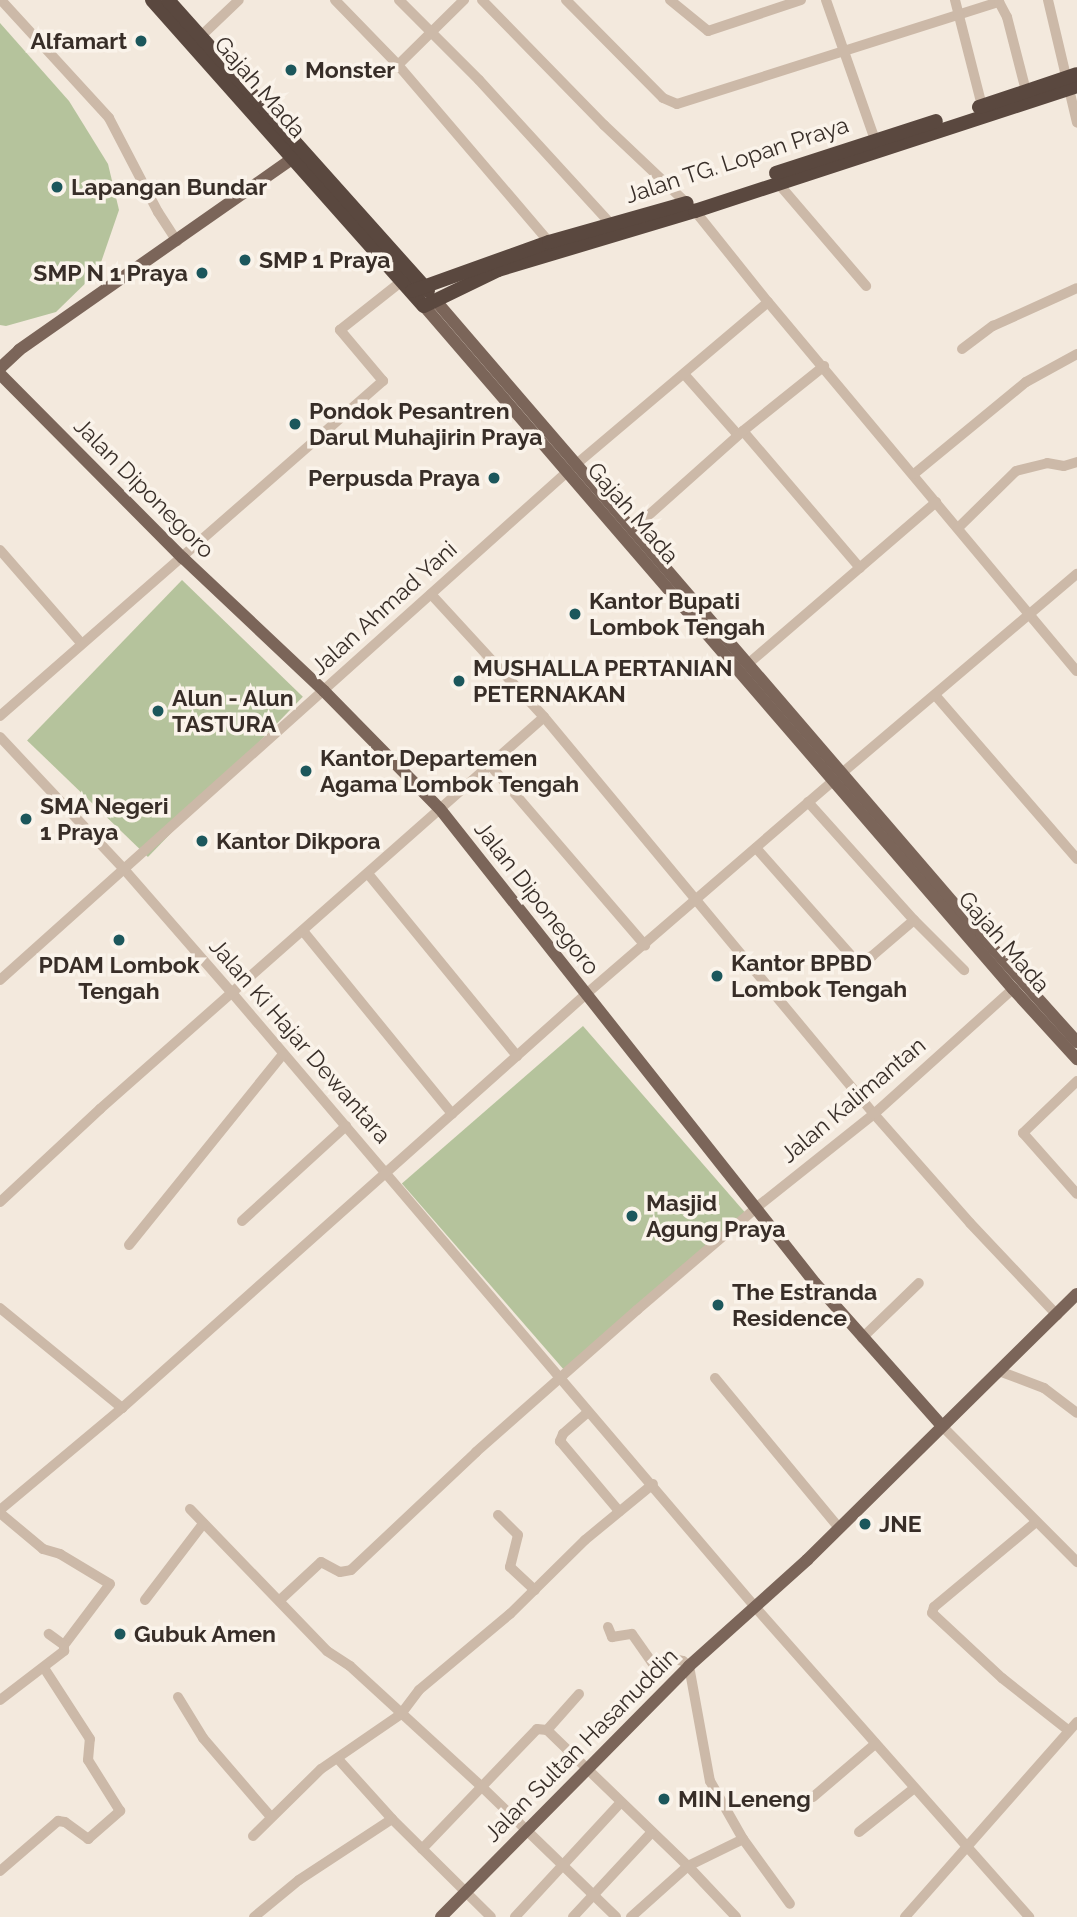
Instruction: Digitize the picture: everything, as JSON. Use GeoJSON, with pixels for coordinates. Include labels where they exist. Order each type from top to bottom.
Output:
{"type":"FeatureCollection","features":[{"type":"Feature","properties":{"kind":"highway","name":"Gajah Mada"},"geometry":{"type":"LineString","coordinates":[[152,0],[292,159],[429,303]]}},
{"type":"Feature","properties":{"kind":"highway","name":"Gajah Mada"},"geometry":{"type":"LineString","coordinates":[[167,0],[201,36],[412,287]]}},
{"type":"Feature","properties":{"kind":"highway","name":"Jalan TG. Lopan Praya"},"geometry":{"type":"LineString","coordinates":[[429,303],[498,270],[777,182],[1071,82]]}},
{"type":"Feature","properties":{"kind":"highway","name":"Jalan TG. Lopan Praya"},"geometry":{"type":"LineString","coordinates":[[412,287],[610,223],[692,207],[875,140],[1026,92],[1071,82]]}},
{"type":"Feature","properties":{"kind":"main road"},"geometry":{"type":"LineString","coordinates":[[0,368],[19,350],[292,159]]}},
{"type":"Feature","properties":{"kind":"main road","name":"Gajah Mada"},"geometry":{"type":"LineString","coordinates":[[429,303],[949,906],[1077,1042]]}},
{"type":"Feature","properties":{"kind":"main road","name":"Jalan Diponegoro"},"geometry":{"type":"LineString","coordinates":[[0,374],[183,558],[324,691],[440,809],[585,995],[862,1338],[942,1426]]}},
{"type":"Feature","properties":{"kind":"main road","name":"Gajah Mada"},"geometry":{"type":"LineString","coordinates":[[572,468],[632,530],[685,599],[749,663],[838,777]]}},
{"type":"Feature","properties":{"kind":"main road","name":"Gajah Mada"},"geometry":{"type":"LineString","coordinates":[[949,906],[1013,989],[1077,1059]]}},
{"type":"Feature","properties":{"kind":"main road","name":"Jalan Sultan Hasanuddin"},"geometry":{"type":"LineString","coordinates":[[441,1917],[689,1666],[839,1528],[1077,1294]]}},
{"type":"Feature","properties":{"kind":"street"},"geometry":{"type":"LineString","coordinates":[[1,0],[109,118],[158,212],[177,241]]}},
{"type":"Feature","properties":{"kind":"street"},"geometry":{"type":"LineString","coordinates":[[201,36],[239,0]]}},
{"type":"Feature","properties":{"kind":"street"},"geometry":{"type":"LineString","coordinates":[[335,0],[398,65],[549,242]]}},
{"type":"Feature","properties":{"kind":"street"},"geometry":{"type":"LineString","coordinates":[[399,0],[432,31],[610,223]]}},
{"type":"Feature","properties":{"kind":"street"},"geometry":{"type":"LineString","coordinates":[[398,65],[464,0]]}},
{"type":"Feature","properties":{"kind":"street"},"geometry":{"type":"LineString","coordinates":[[482,0],[595,116],[692,207],[768,302],[1077,671]]}},
{"type":"Feature","properties":{"kind":"street"},"geometry":{"type":"LineString","coordinates":[[566,0],[672,103],[699,98],[997,2],[1002,5],[1026,92]]}},
{"type":"Feature","properties":{"kind":"street"},"geometry":{"type":"LineString","coordinates":[[670,0],[708,31],[802,0]]}},
{"type":"Feature","properties":{"kind":"street"},"geometry":{"type":"LineString","coordinates":[[826,0],[875,140]]}},
{"type":"Feature","properties":{"kind":"street"},"geometry":{"type":"LineString","coordinates":[[955,0],[982,106]]}},
{"type":"Feature","properties":{"kind":"street"},"geometry":{"type":"LineString","coordinates":[[1048,0],[1071,82],[1077,123]]}},
{"type":"Feature","properties":{"kind":"street"},"geometry":{"type":"LineString","coordinates":[[777,182],[866,286]]}},
{"type":"Feature","properties":{"kind":"street"},"geometry":{"type":"LineString","coordinates":[[0,716],[383,381],[340,330],[412,287]]}},
{"type":"Feature","properties":{"kind":"street"},"geometry":{"type":"LineString","coordinates":[[962,349],[993,326],[1077,288]]}},
{"type":"Feature","properties":{"kind":"street","name":"Jalan Ahmad Yani"},"geometry":{"type":"LineString","coordinates":[[0,980],[572,468],[768,302]]}},
{"type":"Feature","properties":{"kind":"street"},"geometry":{"type":"LineString","coordinates":[[914,474],[1020,386],[1074,356],[1077,370]]}},
{"type":"Feature","properties":{"kind":"street"},"geometry":{"type":"LineString","coordinates":[[632,530],[741,433],[824,366]]}},
{"type":"Feature","properties":{"kind":"street"},"geometry":{"type":"LineString","coordinates":[[684,374],[741,433],[860,568]]}},
{"type":"Feature","properties":{"kind":"street"},"geometry":{"type":"LineString","coordinates":[[958,528],[1016,471],[1047,463],[1064,466],[1077,462]]}},
{"type":"Feature","properties":{"kind":"street"},"geometry":{"type":"LineString","coordinates":[[749,663],[936,502]]}},
{"type":"Feature","properties":{"kind":"street"},"geometry":{"type":"LineString","coordinates":[[0,550],[81,643]]}},
{"type":"Feature","properties":{"kind":"street"},"geometry":{"type":"LineString","coordinates":[[0,1700],[62,1654],[64,1645],[110,1584],[60,1554],[46,1551],[0,1511],[121,1408],[585,995],[1077,573]]}},
{"type":"Feature","properties":{"kind":"street"},"geometry":{"type":"LineString","coordinates":[[431,594],[544,717],[874,1114],[970,1223],[1057,1315]]}},
{"type":"Feature","properties":{"kind":"street"},"geometry":{"type":"LineString","coordinates":[[935,695],[1077,859]]}},
{"type":"Feature","properties":{"kind":"street"},"geometry":{"type":"LineString","coordinates":[[0,1202],[100,1109],[369,875],[544,717]]}},
{"type":"Feature","properties":{"kind":"street","name":"Jalan Ki Hajar Dewantara"},"geometry":{"type":"LineString","coordinates":[[0,737],[123,868],[233,994],[755,1607],[966,1849],[1029,1917]]}},
{"type":"Feature","properties":{"kind":"street"},"geometry":{"type":"LineString","coordinates":[[490,765],[645,945]]}},
{"type":"Feature","properties":{"kind":"street"},"geometry":{"type":"LineString","coordinates":[[808,802],[914,920],[964,970]]}},
{"type":"Feature","properties":{"kind":"street"},"geometry":{"type":"LineString","coordinates":[[756,848],[856,961],[872,956],[914,920]]}},
{"type":"Feature","properties":{"kind":"street"},"geometry":{"type":"LineString","coordinates":[[369,875],[517,1056]]}},
{"type":"Feature","properties":{"kind":"street"},"geometry":{"type":"LineString","coordinates":[[303,931],[452,1114]]}},
{"type":"Feature","properties":{"kind":"street","name":"Jalan Kalimantan"},"geometry":{"type":"LineString","coordinates":[[280,1600],[321,1562],[340,1572],[351,1570],[560,1379],[757,1207],[874,1114],[1013,989]]}},
{"type":"Feature","properties":{"kind":"street"},"geometry":{"type":"LineString","coordinates":[[129,1245],[283,1054]]}},
{"type":"Feature","properties":{"kind":"street"},"geometry":{"type":"LineString","coordinates":[[1077,1082],[1023,1132],[1026,1140],[1077,1194]]}},
{"type":"Feature","properties":{"kind":"street"},"geometry":{"type":"LineString","coordinates":[[242,1221],[346,1126]]}},
{"type":"Feature","properties":{"kind":"street"},"geometry":{"type":"LineString","coordinates":[[862,1338],[919,1283]]}},
{"type":"Feature","properties":{"kind":"street"},"geometry":{"type":"LineString","coordinates":[[0,1308],[121,1408]]}},
{"type":"Feature","properties":{"kind":"street"},"geometry":{"type":"LineString","coordinates":[[999,1371],[1044,1388],[1077,1413]]}},
{"type":"Feature","properties":{"kind":"street"},"geometry":{"type":"LineString","coordinates":[[715,1378],[839,1528]]}},
{"type":"Feature","properties":{"kind":"street"},"geometry":{"type":"LineString","coordinates":[[588,1412],[563,1434],[560,1441],[619,1511]]}},
{"type":"Feature","properties":{"kind":"street"},"geometry":{"type":"LineString","coordinates":[[942,1426],[1077,1562]]}},
{"type":"Feature","properties":{"kind":"street"},"geometry":{"type":"LineString","coordinates":[[253,1836],[310,1778],[401,1714],[419,1690],[535,1590],[619,1511],[653,1484]]}},
{"type":"Feature","properties":{"kind":"street"},"geometry":{"type":"LineString","coordinates":[[190,1509],[327,1651],[350,1666],[481,1786],[616,1917]]}},
{"type":"Feature","properties":{"kind":"street"},"geometry":{"type":"LineString","coordinates":[[498,1515],[518,1535],[510,1567],[535,1590]]}},
{"type":"Feature","properties":{"kind":"street"},"geometry":{"type":"LineString","coordinates":[[1036,1522],[934,1607],[932,1613],[1002,1678],[1069,1731]]}},
{"type":"Feature","properties":{"kind":"street"},"geometry":{"type":"LineString","coordinates":[[145,1600],[203,1524]]}},
{"type":"Feature","properties":{"kind":"street"},"geometry":{"type":"LineString","coordinates":[[608,1628],[612,1637],[632,1634],[654,1666],[673,1659],[689,1666],[710,1781],[743,1839],[790,1904]]}},
{"type":"Feature","properties":{"kind":"street"},"geometry":{"type":"LineString","coordinates":[[49,1634],[64,1645]]}},
{"type":"Feature","properties":{"kind":"street"},"geometry":{"type":"LineString","coordinates":[[0,1871],[58,1821],[65,1822],[88,1839],[120,1811],[88,1760],[91,1742],[89,1736],[44,1668]]}},
{"type":"Feature","properties":{"kind":"street"},"geometry":{"type":"LineString","coordinates":[[547,1730],[579,1694]]}},
{"type":"Feature","properties":{"kind":"street"},"geometry":{"type":"LineString","coordinates":[[178,1698],[203,1738],[271,1817]]}},
{"type":"Feature","properties":{"kind":"street"},"geometry":{"type":"LineString","coordinates":[[905,1917],[918,1912],[966,1849],[1077,1722]]}},
{"type":"Feature","properties":{"kind":"street"},"geometry":{"type":"LineString","coordinates":[[422,1849],[537,1730],[547,1730],[688,1866],[736,1917]]}},
{"type":"Feature","properties":{"kind":"street"},"geometry":{"type":"LineString","coordinates":[[813,1797],[875,1744]]}},
{"type":"Feature","properties":{"kind":"street"},"geometry":{"type":"LineString","coordinates":[[338,1759],[392,1819],[491,1917]]}},
{"type":"Feature","properties":{"kind":"street"},"geometry":{"type":"LineString","coordinates":[[859,1832],[913,1789]]}},
{"type":"Feature","properties":{"kind":"street"},"geometry":{"type":"LineString","coordinates":[[515,1917],[621,1802]]}},
{"type":"Feature","properties":{"kind":"street"},"geometry":{"type":"LineString","coordinates":[[254,1917],[299,1880],[392,1819]]}},
{"type":"Feature","properties":{"kind":"street"},"geometry":{"type":"LineString","coordinates":[[573,1917],[652,1832]]}},
{"type":"Feature","properties":{"kind":"street"},"geometry":{"type":"LineString","coordinates":[[631,1917],[688,1866],[743,1839]]}},
{"type":"Feature","properties":{"kind":"green space","name":"Lapangan Bundar"},"geometry":{"type":"Polygon","coordinates":[[[0,23],[69,101],[108,164],[119,210],[98,271],[56,312],[6,326],[0,325],[0,23]]]}},
{"type":"Feature","properties":{"kind":"green space","name":"Alun - Alun TASTURA"},"geometry":{"type":"Polygon","coordinates":[[[182,580],[303,697],[148,857],[27,740],[182,580]]]}},
{"type":"Feature","properties":{"kind":"green space"},"geometry":{"type":"Polygon","coordinates":[[[583,1026],[745,1212],[564,1370],[402,1183],[583,1026]]]}},
{"type":"Feature","properties":{"kind":"place","name":"Alfamart"},"geometry":{"type":"Point","coordinates":[141,41]}},
{"type":"Feature","properties":{"kind":"place","name":"Monster"},"geometry":{"type":"Point","coordinates":[291,70]}},
{"type":"Feature","properties":{"kind":"place","name":"Lapangan Bundar"},"geometry":{"type":"Point","coordinates":[57,187]}},
{"type":"Feature","properties":{"kind":"place","name":"SMP 1 Praya"},"geometry":{"type":"Point","coordinates":[245,260]}},
{"type":"Feature","properties":{"kind":"place","name":"SMP N 1 Praya"},"geometry":{"type":"Point","coordinates":[202,273]}},
{"type":"Feature","properties":{"kind":"place","name":"Pondok Pesantren Darul Muhajirin Praya"},"geometry":{"type":"Point","coordinates":[295,424]}},
{"type":"Feature","properties":{"kind":"place","name":"Perpusda Praya"},"geometry":{"type":"Point","coordinates":[494,478]}},
{"type":"Feature","properties":{"kind":"place","name":"Kantor Bupati Lombok Tengah"},"geometry":{"type":"Point","coordinates":[575,614]}},
{"type":"Feature","properties":{"kind":"place","name":"MUSHALLA PERTANIAN PETERNAKAN"},"geometry":{"type":"Point","coordinates":[459,681]}},
{"type":"Feature","properties":{"kind":"place","name":"Alun - Alun TASTURA"},"geometry":{"type":"Point","coordinates":[158,711]}},
{"type":"Feature","properties":{"kind":"place","name":"Kantor Departemen Agama Lombok Tengah"},"geometry":{"type":"Point","coordinates":[306,771]}},
{"type":"Feature","properties":{"kind":"place","name":"SMA Negeri 1 Praya"},"geometry":{"type":"Point","coordinates":[26,819]}},
{"type":"Feature","properties":{"kind":"place","name":"Kantor Dikpora"},"geometry":{"type":"Point","coordinates":[202,841]}},
{"type":"Feature","properties":{"kind":"place","name":"PDAM Lombok Tengah"},"geometry":{"type":"Point","coordinates":[119,940]}},
{"type":"Feature","properties":{"kind":"place","name":"Kantor BPBD Lombok Tengah"},"geometry":{"type":"Point","coordinates":[717,976]}},
{"type":"Feature","properties":{"kind":"place","name":"Masjid Agung Praya"},"geometry":{"type":"Point","coordinates":[632,1216]}},
{"type":"Feature","properties":{"kind":"place","name":"The Estranda Residence"},"geometry":{"type":"Point","coordinates":[718,1305]}},
{"type":"Feature","properties":{"kind":"place","name":"JNE"},"geometry":{"type":"Point","coordinates":[865,1524]}},
{"type":"Feature","properties":{"kind":"place","name":"Gubuk Amen"},"geometry":{"type":"Point","coordinates":[120,1634]}},
{"type":"Feature","properties":{"kind":"place","name":"MIN Leneng"},"geometry":{"type":"Point","coordinates":[664,1799]}}]}
